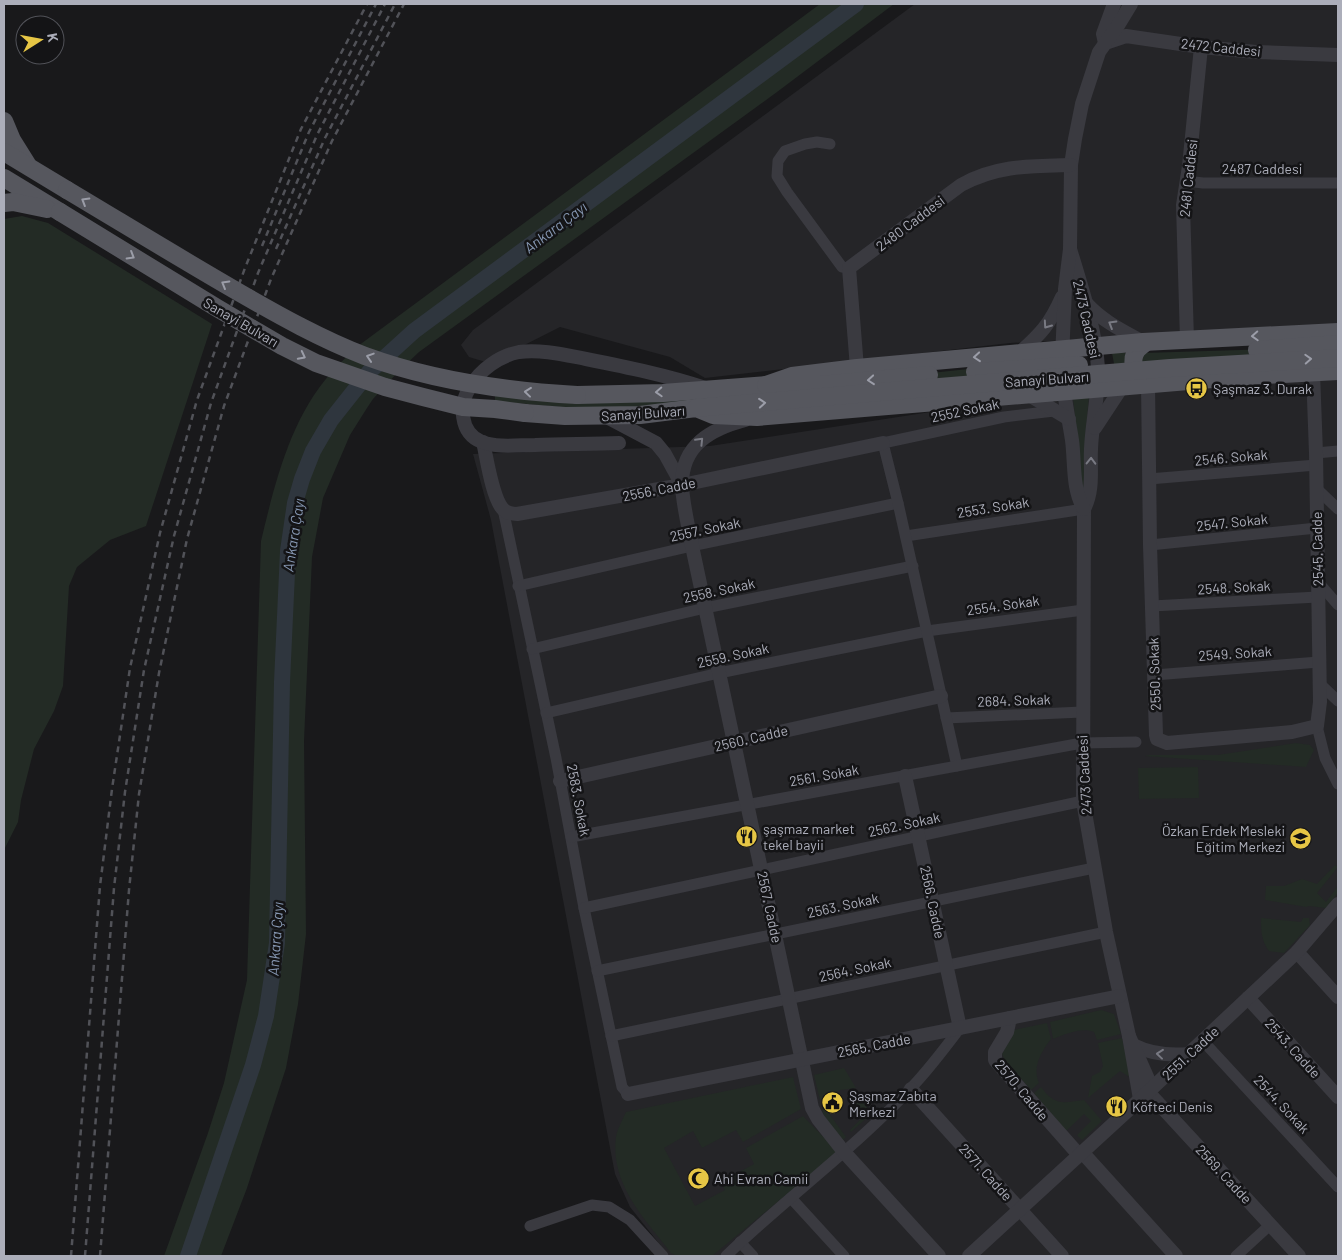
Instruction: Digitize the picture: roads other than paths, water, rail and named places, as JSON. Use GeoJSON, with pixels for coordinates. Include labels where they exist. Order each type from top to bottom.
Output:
{"type":"FeatureCollection","features":[{"type":"Feature","properties":{"kind":"main road"},"geometry":{"type":"LineString","coordinates":[[4,121],[12,140],[28,166]]}},
{"type":"Feature","properties":{"kind":"main road","name":"Sanayi Bulvarı"},"geometry":{"type":"LineString","coordinates":[[4,152],[281,316],[348,349],[441,378],[502,389],[577,395],[663,392],[766,385],[820,385],[1338,344]]}},
{"type":"Feature","properties":{"kind":"main road","name":"Sanayi Bulvarı"},"geometry":{"type":"LineString","coordinates":[[4,178],[217,308],[282,346],[316,363],[384,387],[463,406],[525,414],[565,416],[640,415],[696,408],[903,390],[1189,367],[1338,358]]}},
{"type":"Feature","properties":{"kind":"main road"},"geometry":{"type":"LineString","coordinates":[[4,203],[13,202],[60,212]]}},
{"type":"Feature","properties":{"kind":"main road"},"geometry":{"type":"LineString","coordinates":[[766,385],[792,376],[857,368],[1062,349],[1145,342],[1338,332]]}},
{"type":"Feature","properties":{"kind":"main road"},"geometry":{"type":"LineString","coordinates":[[1145,342],[1137,349],[1134,356],[1134,366],[1137,376],[1148,384]]}},
{"type":"Feature","properties":{"kind":"main road"},"geometry":{"type":"LineString","coordinates":[[1016,354],[1030,362],[1034,371],[1034,383],[1025,395]]}},
{"type":"Feature","properties":{"kind":"main road"},"geometry":{"type":"LineString","coordinates":[[696,408],[713,415],[757,416],[1148,384],[1338,371]]}},
{"type":"Feature","properties":{"kind":"street","name":"2473 Caddesi"},"geometry":{"type":"LineString","coordinates":[[1105,42],[1103,34],[1106,21],[1114,4]]}},
{"type":"Feature","properties":{"kind":"street","name":"2473 Caddesi"},"geometry":{"type":"LineString","coordinates":[[1084,509],[1078,500],[1064,392],[1062,349],[1070,249],[1071,165],[1082,104],[1099,52],[1131,4]]}},
{"type":"Feature","properties":{"kind":"street","name":"2472 Caddesi"},"geometry":{"type":"LineString","coordinates":[[1105,42],[1126,36],[1201,47],[1256,52],[1338,55]]}},
{"type":"Feature","properties":{"kind":"street","name":"2481 Caddesi"},"geometry":{"type":"LineString","coordinates":[[1186,340],[1183,213],[1201,47]]}},
{"type":"Feature","properties":{"kind":"street"},"geometry":{"type":"LineString","coordinates":[[830,144],[817,142],[786,151],[778,161],[777,176],[842,267],[849,268],[857,368]]}},
{"type":"Feature","properties":{"kind":"street","name":"2480 Caddesi"},"geometry":{"type":"LineString","coordinates":[[849,268],[961,185],[976,176],[995,170],[1071,165]]}},
{"type":"Feature","properties":{"kind":"street","name":"2487 Caddesi"},"geometry":{"type":"LineString","coordinates":[[1186,181],[1203,183],[1338,183]]}},
{"type":"Feature","properties":{"kind":"street","name":"2473 Caddesi"},"geometry":{"type":"LineString","coordinates":[[1070,249],[1085,302],[1098,369],[1092,434],[1090,493],[1084,509],[1083,801],[1106,932],[1131,1040]]}},
{"type":"Feature","properties":{"kind":"street"},"geometry":{"type":"LineString","coordinates":[[1016,354],[1044,331],[1051,321],[1066,289]]}},
{"type":"Feature","properties":{"kind":"street"},"geometry":{"type":"LineString","coordinates":[[1085,302],[1095,313],[1108,322],[1145,342]]}},
{"type":"Feature","properties":{"kind":"street"},"geometry":{"type":"LineString","coordinates":[[618,443],[508,445],[483,442],[470,432],[463,422],[462,413],[468,391],[474,380],[506,355],[528,351],[572,356],[673,378],[708,388]]}},
{"type":"Feature","properties":{"kind":"street","name":"2545. Cadde"},"geometry":{"type":"LineString","coordinates":[[1313,372],[1317,489],[1319,662],[1319,717],[1317,726]]}},
{"type":"Feature","properties":{"kind":"street","name":"2550. Sokak"},"geometry":{"type":"LineString","coordinates":[[1148,384],[1150,545],[1157,739],[1167,744],[1292,732],[1317,726]]}},
{"type":"Feature","properties":{"kind":"street"},"geometry":{"type":"LineString","coordinates":[[1092,434],[1122,387]]}},
{"type":"Feature","properties":{"kind":"street"},"geometry":{"type":"LineString","coordinates":[[1025,395],[1068,419]]}},
{"type":"Feature","properties":{"kind":"street","name":"2552 Sokak"},"geometry":{"type":"LineString","coordinates":[[883,443],[1004,417],[1054,411]]}},
{"type":"Feature","properties":{"kind":"street"},"geometry":{"type":"LineString","coordinates":[[606,416],[656,443],[665,454],[682,485]]}},
{"type":"Feature","properties":{"kind":"street"},"geometry":{"type":"LineString","coordinates":[[682,485],[685,467],[692,451],[706,435],[729,424],[757,416]]}},
{"type":"Feature","properties":{"kind":"street"},"geometry":{"type":"LineString","coordinates":[[483,442],[494,487],[503,509]]}},
{"type":"Feature","properties":{"kind":"street"},"geometry":{"type":"LineString","coordinates":[[883,443],[913,566],[957,766]]}},
{"type":"Feature","properties":{"kind":"street","name":"2556. Cadde"},"geometry":{"type":"LineString","coordinates":[[503,509],[508,513],[526,514],[682,485],[883,443]]}},
{"type":"Feature","properties":{"kind":"street","name":"2546. Sokak"},"geometry":{"type":"LineString","coordinates":[[1149,479],[1316,459],[1338,451]]}},
{"type":"Feature","properties":{"kind":"street","name":"2567. Cadde"},"geometry":{"type":"LineString","coordinates":[[682,485],[692,546],[812,1108],[818,1119],[844,1152],[939,1256]]}},
{"type":"Feature","properties":{"kind":"street"},"geometry":{"type":"LineString","coordinates":[[1317,489],[1338,509]]}},
{"type":"Feature","properties":{"kind":"street","name":"2557. Sokak"},"geometry":{"type":"LineString","coordinates":[[518,586],[692,546],[898,503]]}},
{"type":"Feature","properties":{"kind":"street","name":"2583. Sokak"},"geometry":{"type":"LineString","coordinates":[[503,509],[611,1036],[622,1087],[628,1094]]}},
{"type":"Feature","properties":{"kind":"street","name":"2553. Sokak"},"geometry":{"type":"LineString","coordinates":[[906,536],[1084,509]]}},
{"type":"Feature","properties":{"kind":"street","name":"2547. Sokak"},"geometry":{"type":"LineString","coordinates":[[1150,545],[1317,528]]}},
{"type":"Feature","properties":{"kind":"street","name":"2558. Sokak"},"geometry":{"type":"LineString","coordinates":[[532,649],[705,608],[913,566]]}},
{"type":"Feature","properties":{"kind":"street"},"geometry":{"type":"LineString","coordinates":[[1318,582],[1338,605]]}},
{"type":"Feature","properties":{"kind":"street","name":"2548. Sokak"},"geometry":{"type":"LineString","coordinates":[[1152,606],[1318,597]]}},
{"type":"Feature","properties":{"kind":"street","name":"2554. Sokak"},"geometry":{"type":"LineString","coordinates":[[927,631],[1083,610]]}},
{"type":"Feature","properties":{"kind":"street","name":"2559. Sokak"},"geometry":{"type":"LineString","coordinates":[[546,713],[719,673],[927,631]]}},
{"type":"Feature","properties":{"kind":"street","name":"2549. Sokak"},"geometry":{"type":"LineString","coordinates":[[1154,674],[1319,662]]}},
{"type":"Feature","properties":{"kind":"street"},"geometry":{"type":"LineString","coordinates":[[1319,683],[1338,700]]}},
{"type":"Feature","properties":{"kind":"street","name":"2560. Cadde"},"geometry":{"type":"LineString","coordinates":[[560,781],[941,696]]}},
{"type":"Feature","properties":{"kind":"street","name":"2684. Sokak"},"geometry":{"type":"LineString","coordinates":[[946,718],[1082,712]]}},
{"type":"Feature","properties":{"kind":"street"},"geometry":{"type":"LineString","coordinates":[[1317,726],[1325,758],[1338,784]]}},
{"type":"Feature","properties":{"kind":"street","name":"2561. Sokak"},"geometry":{"type":"LineString","coordinates":[[571,837],[1082,743],[1136,742]]}},
{"type":"Feature","properties":{"kind":"street","name":"2566. Cadde"},"geometry":{"type":"LineString","coordinates":[[905,776],[960,1028]]}},
{"type":"Feature","properties":{"kind":"street","name":"2562. Sokak"},"geometry":{"type":"LineString","coordinates":[[584,908],[1083,801]]}},
{"type":"Feature","properties":{"kind":"street","name":"2563. Sokak"},"geometry":{"type":"LineString","coordinates":[[598,971],[1094,868]]}},
{"type":"Feature","properties":{"kind":"street","name":"2551. Cadde"},"geometry":{"type":"LineString","coordinates":[[969,1256],[1297,952],[1338,904]]}},
{"type":"Feature","properties":{"kind":"street","name":"2564. Sokak"},"geometry":{"type":"LineString","coordinates":[[611,1036],[1106,932]]}},
{"type":"Feature","properties":{"kind":"street"},"geometry":{"type":"LineString","coordinates":[[1297,952],[1338,997]]}},
{"type":"Feature","properties":{"kind":"street","name":"2565. Cadde"},"geometry":{"type":"LineString","coordinates":[[628,1094],[1120,996]]}},
{"type":"Feature","properties":{"kind":"street","name":"2543. Cadde"},"geometry":{"type":"LineString","coordinates":[[1248,998],[1338,1097]]}},
{"type":"Feature","properties":{"kind":"street","name":"2570. Cadde"},"geometry":{"type":"LineString","coordinates":[[1010,1018],[1007,1032],[995,1052],[995,1060],[1176,1256]]}},
{"type":"Feature","properties":{"kind":"street"},"geometry":{"type":"LineString","coordinates":[[726,1256],[844,1152],[911,1089],[930,1068],[960,1028]]}},
{"type":"Feature","properties":{"kind":"street"},"geometry":{"type":"LineString","coordinates":[[1131,1040],[1151,1053],[1189,1054]]}},
{"type":"Feature","properties":{"kind":"street","name":"2569. Cadde"},"geometry":{"type":"LineString","coordinates":[[1131,1040],[1147,1093],[1299,1256]]}},
{"type":"Feature","properties":{"kind":"street","name":"2544. Sokak"},"geometry":{"type":"LineString","coordinates":[[1203,1041],[1338,1188]]}},
{"type":"Feature","properties":{"kind":"street","name":"2571. Cadde"},"geometry":{"type":"LineString","coordinates":[[911,1089],[1062,1256]]}},
{"type":"Feature","properties":{"kind":"street"},"geometry":{"type":"LineString","coordinates":[[791,1198],[844,1256]]}},
{"type":"Feature","properties":{"kind":"street"},"geometry":{"type":"LineString","coordinates":[[530,1226],[592,1205],[608,1207],[630,1220],[664,1256]]}},
{"type":"Feature","properties":{"kind":"street"},"geometry":{"type":"LineString","coordinates":[[1236,1256],[1270,1225]]}},
{"type":"Feature","properties":{"kind":"street"},"geometry":{"type":"LineString","coordinates":[[740,1242],[753,1256]]}},
{"type":"Feature","properties":{"kind":"waterway","name":"Ankara Çayı"},"geometry":{"type":"LineString","coordinates":[[188,1256],[253,1065],[266,1016],[277,943],[282,682],[288,551],[295,503],[313,451],[331,420],[369,372],[414,331],[856,4]]}},
{"type":"Feature","properties":{"kind":"railway"},"geometry":{"type":"LineString","coordinates":[[71,1256],[100,886],[130,668],[160,533],[197,400],[245,268],[301,129],[367,4]]}},
{"type":"Feature","properties":{"kind":"railway"},"geometry":{"type":"LineString","coordinates":[[262,246],[309,132],[376,4]]}},
{"type":"Feature","properties":{"kind":"railway"},"geometry":{"type":"LineString","coordinates":[[85,1256],[114,888],[125,792],[144,670],[174,536],[211,403],[258,273],[317,135],[385,4]]}},
{"type":"Feature","properties":{"kind":"railway"},"geometry":{"type":"LineString","coordinates":[[276,249],[325,138],[395,4]]}},
{"type":"Feature","properties":{"kind":"railway"},"geometry":{"type":"LineString","coordinates":[[100,1256],[129,890],[139,794],[159,673],[187,539],[224,406],[271,279],[332,141],[404,4]]}},
{"type":"Feature","properties":{"kind":"place","name":"Şaşmaz 3. Durak"},"geometry":{"type":"Point","coordinates":[1197,388]}},
{"type":"Feature","properties":{"kind":"place","name":"şaşmaz market tekel bayii"},"geometry":{"type":"Point","coordinates":[747,836]}},
{"type":"Feature","properties":{"kind":"place","name":"Özkan Erdek Mesleki Eğitim Merkezi"},"geometry":{"type":"Point","coordinates":[1301,838]}},
{"type":"Feature","properties":{"kind":"place","name":"Şaşmaz Zabıta Merkezi"},"geometry":{"type":"Point","coordinates":[833,1103]}},
{"type":"Feature","properties":{"kind":"place","name":"Köfteci Denis"},"geometry":{"type":"Point","coordinates":[1116,1106]}},
{"type":"Feature","properties":{"kind":"place","name":"Ahi Evran Camii"},"geometry":{"type":"Point","coordinates":[698,1178]}}]}
